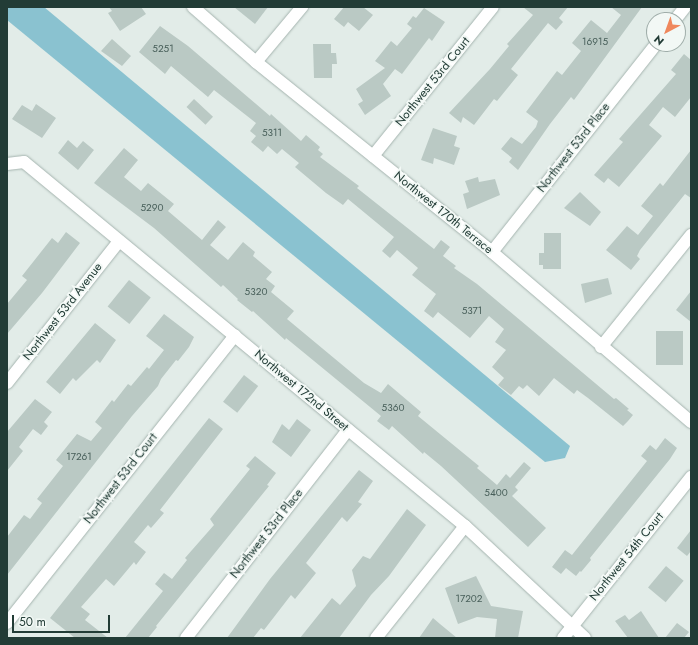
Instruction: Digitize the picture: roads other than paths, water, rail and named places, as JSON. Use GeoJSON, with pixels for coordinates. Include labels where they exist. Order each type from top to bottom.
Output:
{"type":"FeatureCollection","features":[{"type":"Feature","properties":{"kind":"street","name":"Northwest 170th Terrace"},"geometry":{"type":"LineString","coordinates":[[193,7],[256,62],[492,252],[601,347],[691,422]]}},
{"type":"Feature","properties":{"kind":"street"},"geometry":{"type":"LineString","coordinates":[[256,62],[302,7]]}},
{"type":"Feature","properties":{"kind":"street","name":"Northwest 53rd Court"},"geometry":{"type":"LineString","coordinates":[[372,156],[493,7]]}},
{"type":"Feature","properties":{"kind":"street","name":"Northwest 53rd Place"},"geometry":{"type":"LineString","coordinates":[[492,252],[650,52]]}},
{"type":"Feature","properties":{"kind":"street","name":"Northwest 172nd Street"},"geometry":{"type":"LineString","coordinates":[[7,164],[24,162],[465,526],[585,638]]}},
{"type":"Feature","properties":{"kind":"street"},"geometry":{"type":"LineString","coordinates":[[601,347],[691,235]]}},
{"type":"Feature","properties":{"kind":"street","name":"Northwest 53rd Avenue"},"geometry":{"type":"LineString","coordinates":[[7,383],[119,241]]}},
{"type":"Feature","properties":{"kind":"street","name":"Northwest 53rd Court"},"geometry":{"type":"LineString","coordinates":[[7,622],[234,335]]}},
{"type":"Feature","properties":{"kind":"street","name":"Northwest 53rd Place"},"geometry":{"type":"LineString","coordinates":[[186,638],[348,430]]}},
{"type":"Feature","properties":{"kind":"street","name":"Northwest 54th Court"},"geometry":{"type":"LineString","coordinates":[[563,638],[571,626],[691,477]]}},
{"type":"Feature","properties":{"kind":"street"},"geometry":{"type":"LineString","coordinates":[[376,638],[465,526]]}},
{"type":"Feature","properties":{"kind":"water"},"geometry":{"type":"Polygon","coordinates":[[[7,7],[44,7],[570,446],[565,458],[545,462],[7,20],[7,7]]]}}]}
